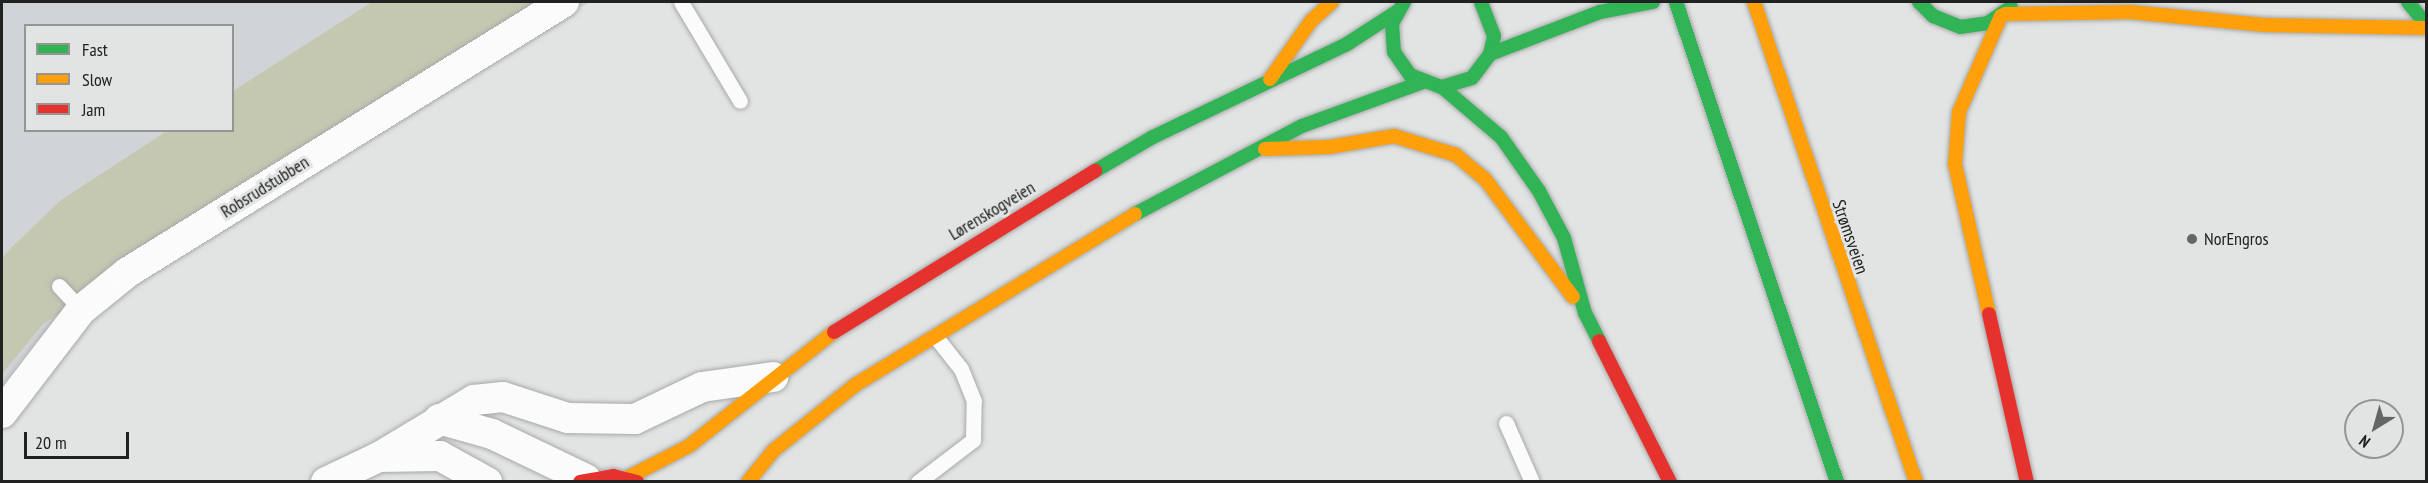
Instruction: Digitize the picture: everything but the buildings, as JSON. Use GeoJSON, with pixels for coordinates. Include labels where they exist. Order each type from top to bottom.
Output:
{"type":"FeatureCollection","features":[{"type":"Feature","properties":{"kind":"main road"},"geometry":{"type":"LineString","coordinates":[[1270,79],[1311,21],[1332,2]]}},
{"type":"Feature","properties":{"kind":"main road"},"geometry":{"type":"LineString","coordinates":[[1481,2],[1490,18],[1490,54]]}},
{"type":"Feature","properties":{"kind":"main road"},"geometry":{"type":"LineString","coordinates":[[1442,87],[1472,78],[1490,54],[1555,27],[1653,2]]}},
{"type":"Feature","properties":{"kind":"main road"},"geometry":{"type":"LineString","coordinates":[[1676,2],[1837,482]]}},
{"type":"Feature","properties":{"kind":"main road","name":"Strømsveien"},"geometry":{"type":"LineString","coordinates":[[1754,2],[1916,482]]}},
{"type":"Feature","properties":{"kind":"main road"},"geometry":{"type":"LineString","coordinates":[[1919,2],[1933,16]]}},
{"type":"Feature","properties":{"kind":"main road"},"geometry":{"type":"LineString","coordinates":[[2016,2],[2003,15],[1959,112],[1955,164],[2027,482]]}},
{"type":"Feature","properties":{"kind":"main road"},"geometry":{"type":"LineString","coordinates":[[2408,2],[2427,26]]}},
{"type":"Feature","properties":{"kind":"main road"},"geometry":{"type":"LineString","coordinates":[[1903,5],[1967,27],[2003,15],[2130,12],[2264,26],[2427,26]]}},
{"type":"Feature","properties":{"kind":"main road"},"geometry":{"type":"LineString","coordinates":[[1401,6],[1392,24],[1394,52],[1401,65],[1423,82],[1442,87],[1521,161],[1564,238],[1585,313]]}},
{"type":"Feature","properties":{"kind":"main road","name":"Lørenskogveien"},"geometry":{"type":"LineString","coordinates":[[632,480],[688,446],[773,377],[991,232],[1153,137],[1347,44],[1401,6]]}},
{"type":"Feature","properties":{"kind":"main road"},"geometry":{"type":"LineString","coordinates":[[748,482],[802,425],[935,336],[1095,235],[1255,150],[1339,109],[1423,82]]}},
{"type":"Feature","properties":{"kind":"main road"},"geometry":{"type":"LineString","coordinates":[[1255,150],[1329,147],[1394,136],[1456,155],[1511,210],[1585,313],[1670,482]]}},
{"type":"Feature","properties":{"kind":"main road"},"geometry":{"type":"LineString","coordinates":[[583,480],[632,480]]}},
{"type":"Feature","properties":{"kind":"street","name":"Robsrudstubben"},"geometry":{"type":"LineString","coordinates":[[2,413],[81,310],[128,272],[564,2]]}},
{"type":"Feature","properties":{"kind":"street"},"geometry":{"type":"LineString","coordinates":[[326,482],[380,457],[439,419],[474,400],[503,397],[568,418],[635,419],[702,387],[773,377]]}},
{"type":"Feature","properties":{"kind":"street"},"geometry":{"type":"LineString","coordinates":[[439,419],[492,434],[583,480]]}},
{"type":"Feature","properties":{"kind":"street"},"geometry":{"type":"LineString","coordinates":[[380,457],[440,456],[487,482]]}},
{"type":"Feature","properties":{"kind":"lane"},"geometry":{"type":"LineString","coordinates":[[681,2],[740,101]]}},
{"type":"Feature","properties":{"kind":"lane"},"geometry":{"type":"LineString","coordinates":[[59,286],[81,310]]}},
{"type":"Feature","properties":{"kind":"lane"},"geometry":{"type":"LineString","coordinates":[[918,482],[973,440],[974,401],[961,369],[935,336]]}},
{"type":"Feature","properties":{"kind":"lane"},"geometry":{"type":"LineString","coordinates":[[1506,423],[1532,482]]}},
{"type":"Feature","properties":{"kind":"shaded area"},"geometry":{"type":"Polygon","coordinates":[[[2,2],[590,2],[524,35],[102,291],[39,337],[2,384],[2,2]]]}},
{"type":"Feature","properties":{"kind":"green space"},"geometry":{"type":"Polygon","coordinates":[[[372,2],[582,2],[516,33],[44,323],[2,374],[2,258],[61,200],[165,132],[234,132],[234,90],[372,2]]]}},
{"type":"Feature","properties":{"kind":"traffic: fast"},"geometry":{"type":"LineString","coordinates":[[1404,2],[1392,24],[1394,52],[1410,75],[1442,87],[1472,78],[1490,54],[1494,36],[1481,2]]}},
{"type":"Feature","properties":{"kind":"traffic: fast"},"geometry":{"type":"LineString","coordinates":[[1490,54],[1600,12],[1653,2]]}},
{"type":"Feature","properties":{"kind":"traffic: fast"},"geometry":{"type":"LineString","coordinates":[[1676,2],[1837,482]]}},
{"type":"Feature","properties":{"kind":"traffic: fast"},"geometry":{"type":"LineString","coordinates":[[1919,2],[1933,16],[1960,27],[1988,23],[2011,7]]}},
{"type":"Feature","properties":{"kind":"traffic: fast"},"geometry":{"type":"LineString","coordinates":[[2408,2],[2426,24]]}},
{"type":"Feature","properties":{"kind":"traffic: fast"},"geometry":{"type":"LineString","coordinates":[[1095,171],[1153,137],[1347,44],[1398,11]]}},
{"type":"Feature","properties":{"kind":"traffic: fast"},"geometry":{"type":"LineString","coordinates":[[1135,214],[1302,126],[1423,82]]}},
{"type":"Feature","properties":{"kind":"traffic: fast"},"geometry":{"type":"LineString","coordinates":[[1442,87],[1501,137],[1539,191],[1564,238],[1585,313],[1599,341]]}},
{"type":"Feature","properties":{"kind":"traffic: slow"},"geometry":{"type":"LineString","coordinates":[[1270,79],[1311,21],[1332,2]]}},
{"type":"Feature","properties":{"kind":"traffic: slow"},"geometry":{"type":"LineString","coordinates":[[1754,2],[1916,482]]}},
{"type":"Feature","properties":{"kind":"traffic: slow"},"geometry":{"type":"LineString","coordinates":[[2005,14],[2130,12],[2264,25],[2426,28]]}},
{"type":"Feature","properties":{"kind":"traffic: slow"},"geometry":{"type":"LineString","coordinates":[[1989,314],[1955,164],[1959,112],[2001,16]]}},
{"type":"Feature","properties":{"kind":"traffic: slow"},"geometry":{"type":"LineString","coordinates":[[1265,149],[1329,147],[1394,136],[1456,155],[1485,179],[1573,297]]}},
{"type":"Feature","properties":{"kind":"traffic: slow"},"geometry":{"type":"LineString","coordinates":[[748,482],[773,451],[855,385],[1135,214]]}},
{"type":"Feature","properties":{"kind":"traffic: slow"},"geometry":{"type":"LineString","coordinates":[[627,478],[689,446],[834,332]]}},
{"type":"Feature","properties":{"kind":"traffic: jam"},"geometry":{"type":"LineString","coordinates":[[834,332],[1095,171]]}},
{"type":"Feature","properties":{"kind":"traffic: jam"},"geometry":{"type":"LineString","coordinates":[[1989,314],[2027,482]]}},
{"type":"Feature","properties":{"kind":"traffic: jam"},"geometry":{"type":"LineString","coordinates":[[1599,341],[1670,482]]}},
{"type":"Feature","properties":{"kind":"traffic: jam"},"geometry":{"type":"LineString","coordinates":[[580,482],[613,476],[637,482]]}},
{"type":"Feature","properties":{"kind":"place","name":"NorEngros"},"geometry":{"type":"Point","coordinates":[2192,239]}}]}
